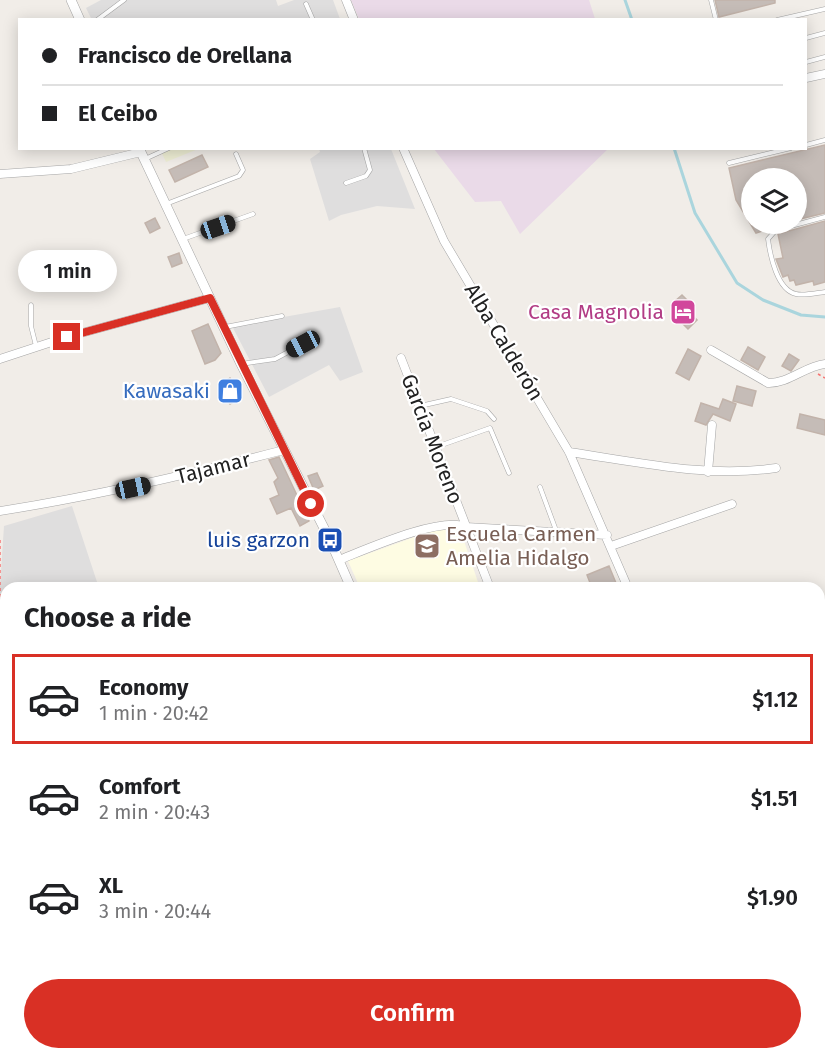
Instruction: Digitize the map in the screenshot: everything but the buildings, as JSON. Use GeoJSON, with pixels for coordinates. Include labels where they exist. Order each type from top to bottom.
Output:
{"type":"FeatureCollection","features":[{"type":"Feature","properties":{"kind":"street"},"geometry":{"type":"LineString","coordinates":[[71,0],[79,18]]}},
{"type":"Feature","properties":{"kind":"street"},"geometry":{"type":"LineString","coordinates":[[346,0],[353,18]]}},
{"type":"Feature","properties":{"kind":"street"},"geometry":{"type":"LineString","coordinates":[[807,78],[825,74]]}},
{"type":"Feature","properties":{"kind":"street","name":"Alba Calderón"},"geometry":{"type":"LineString","coordinates":[[404,150],[444,241],[569,452],[611,546]]}},
{"type":"Feature","properties":{"kind":"street"},"geometry":{"type":"LineString","coordinates":[[0,174],[64,170],[142,153],[241,364],[348,582]]}},
{"type":"Feature","properties":{"kind":"street"},"geometry":{"type":"LineString","coordinates":[[0,359],[210,298]]}},
{"type":"Feature","properties":{"kind":"street"},"geometry":{"type":"LineString","coordinates":[[711,350],[759,380],[768,383],[782,381],[825,364]]}},
{"type":"Feature","properties":{"kind":"street","name":"García Moreno"},"geometry":{"type":"LineString","coordinates":[[401,358],[487,582]]}},
{"type":"Feature","properties":{"kind":"street"},"geometry":{"type":"LineString","coordinates":[[708,472],[712,425]]}},
{"type":"Feature","properties":{"kind":"street","name":"Tajamar"},"geometry":{"type":"LineString","coordinates":[[0,511],[156,483],[284,450]]}},
{"type":"Feature","properties":{"kind":"street"},"geometry":{"type":"LineString","coordinates":[[569,452],[708,472],[741,473],[776,468]]}},
{"type":"Feature","properties":{"kind":"street"},"geometry":{"type":"LineString","coordinates":[[626,582],[611,546],[732,504]]}},
{"type":"Feature","properties":{"kind":"street"},"geometry":{"type":"LineString","coordinates":[[339,560],[393,539],[448,523],[466,527],[607,536]]}},
{"type":"Feature","properties":{"kind":"lane"},"geometry":{"type":"LineString","coordinates":[[100,18],[124,0]]}},
{"type":"Feature","properties":{"kind":"lane"},"geometry":{"type":"LineString","coordinates":[[711,0],[716,18]]}},
{"type":"Feature","properties":{"kind":"lane"},"geometry":{"type":"LineString","coordinates":[[306,4],[312,18]]}},
{"type":"Feature","properties":{"kind":"lane"},"geometry":{"type":"LineString","coordinates":[[786,18],[825,9]]}},
{"type":"Feature","properties":{"kind":"lane"},"geometry":{"type":"LineString","coordinates":[[807,38],[825,33]]}},
{"type":"Feature","properties":{"kind":"lane"},"geometry":{"type":"LineString","coordinates":[[807,62],[825,57]]}},
{"type":"Feature","properties":{"kind":"lane"},"geometry":{"type":"LineString","coordinates":[[807,145],[825,140]]}},
{"type":"Feature","properties":{"kind":"lane"},"geometry":{"type":"LineString","coordinates":[[142,153],[159,150]]}},
{"type":"Feature","properties":{"kind":"lane"},"geometry":{"type":"LineString","coordinates":[[346,183],[369,173],[370,166],[365,150]]}},
{"type":"Feature","properties":{"kind":"lane"},"geometry":{"type":"LineString","coordinates":[[729,163],[782,150]]}},
{"type":"Feature","properties":{"kind":"lane"},"geometry":{"type":"LineString","coordinates":[[165,204],[241,174],[243,170],[236,154]]}},
{"type":"Feature","properties":{"kind":"lane"},"geometry":{"type":"LineString","coordinates":[[182,239],[253,214]]}},
{"type":"Feature","properties":{"kind":"lane"},"geometry":{"type":"LineString","coordinates":[[825,217],[776,230],[768,239],[774,266],[788,290],[796,294],[825,292]]}},
{"type":"Feature","properties":{"kind":"lane"},"geometry":{"type":"LineString","coordinates":[[31,305],[31,326],[36,347]]}},
{"type":"Feature","properties":{"kind":"lane"},"geometry":{"type":"LineString","coordinates":[[224,327],[282,316]]}},
{"type":"Feature","properties":{"kind":"lane"},"geometry":{"type":"LineString","coordinates":[[241,364],[274,358],[305,343]]}},
{"type":"Feature","properties":{"kind":"lane"},"geometry":{"type":"LineString","coordinates":[[419,406],[451,399],[487,411],[494,419]]}},
{"type":"Feature","properties":{"kind":"lane"},"geometry":{"type":"LineString","coordinates":[[436,448],[490,428],[509,472]]}},
{"type":"Feature","properties":{"kind":"lane"},"geometry":{"type":"LineString","coordinates":[[540,487],[558,533]]}},
{"type":"Feature","properties":{"kind":"path"},"geometry":{"type":"LineString","coordinates":[[0,540],[0,602]]}},
{"type":"Feature","properties":{"kind":"shaded area"},"geometry":{"type":"Polygon","coordinates":[[[101,0],[276,0],[278,6],[294,0],[333,0],[340,18],[91,18],[86,8],[101,0]]]}},
{"type":"Feature","properties":{"kind":"shaded area"},"geometry":{"type":"Polygon","coordinates":[[[351,0],[589,0],[595,18],[359,18],[351,0]]]}},
{"type":"Feature","properties":{"kind":"shaded area"},"geometry":{"type":"Polygon","coordinates":[[[319,150],[391,150],[415,209],[377,206],[341,215],[329,221],[310,159],[320,152],[319,150]]]}},
{"type":"Feature","properties":{"kind":"shaded area"},"geometry":{"type":"Polygon","coordinates":[[[435,150],[607,150],[520,234],[501,201],[475,202],[435,150]]]}},
{"type":"Feature","properties":{"kind":"shaded area"},"geometry":{"type":"Polygon","coordinates":[[[340,307],[363,372],[340,381],[329,365],[269,397],[232,326],[340,307]]]}},
{"type":"Feature","properties":{"kind":"shaded area"},"geometry":{"type":"Polygon","coordinates":[[[72,506],[97,582],[0,582],[4,526],[72,506]]]}},
{"type":"Feature","properties":{"kind":"shaded area","name":"Escuela Carmen Amelia Hidalgo"},"geometry":{"type":"Polygon","coordinates":[[[445,526],[461,532],[478,582],[357,582],[348,561],[445,526]]]}},
{"type":"Feature","properties":{"kind":"green space"},"geometry":{"type":"Polygon","coordinates":[[[160,150],[196,150],[166,162],[160,150]]]}},
{"type":"Feature","properties":{"kind":"waterway"},"geometry":{"type":"LineString","coordinates":[[625,0],[631,18]]}},
{"type":"Feature","properties":{"kind":"waterway"},"geometry":{"type":"LineString","coordinates":[[675,150],[695,213],[737,283],[763,300],[801,315],[825,317]]}},
{"type":"Feature","properties":{"kind":"place","name":"Casa Magnolia"},"geometry":{"type":"Point","coordinates":[683,312]}},
{"type":"Feature","properties":{"kind":"place","name":"Kawasaki"},"geometry":{"type":"Point","coordinates":[230,391]}},
{"type":"Feature","properties":{"kind":"place","name":"luis garzon"},"geometry":{"type":"Point","coordinates":[330,540]}},
{"type":"Feature","properties":{"kind":"place","name":"Escuela Carmen Amelia Hidalgo"},"geometry":{"type":"Point","coordinates":[427,546]}},
{"type":"Feature","properties":{"kind":"route"},"geometry":{"type":"LineString","coordinates":[[67,337],[210,298],[311,504]]}}]}
